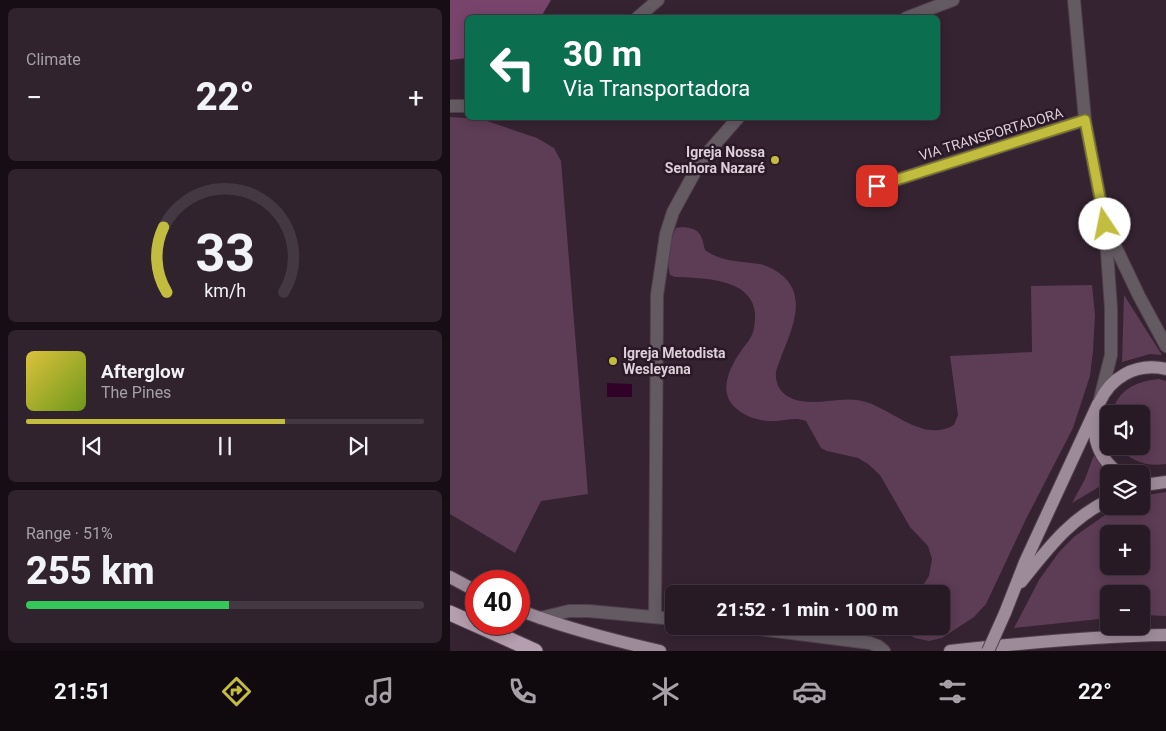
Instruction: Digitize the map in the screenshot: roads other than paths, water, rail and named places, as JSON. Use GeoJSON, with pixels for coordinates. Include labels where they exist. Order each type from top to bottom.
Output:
{"type":"FeatureCollection","features":[{"type":"Feature","properties":{"kind":"highway"},"geometry":{"type":"LineString","coordinates":[[450,613],[535,651]]}},
{"type":"Feature","properties":{"kind":"main road"},"geometry":{"type":"LineString","coordinates":[[988,651],[1025,562],[1098,404],[1108,388],[1122,376],[1139,368],[1154,367],[1166,369]]}},
{"type":"Feature","properties":{"kind":"main road"},"geometry":{"type":"LineString","coordinates":[[1098,404],[1094,422],[1096,440],[1104,457],[1112,465]]}},
{"type":"Feature","properties":{"kind":"main road"},"geometry":{"type":"LineString","coordinates":[[1150,484],[1166,482]]}},
{"type":"Feature","properties":{"kind":"main road"},"geometry":{"type":"LineString","coordinates":[[1014,592],[1052,543],[1088,512],[1100,505]]}},
{"type":"Feature","properties":{"kind":"main road"},"geometry":{"type":"LineString","coordinates":[[450,577],[465,585]]}},
{"type":"Feature","properties":{"kind":"main road"},"geometry":{"type":"LineString","coordinates":[[530,614],[615,641],[660,651]]}},
{"type":"Feature","properties":{"kind":"main road"},"geometry":{"type":"LineString","coordinates":[[950,651],[1032,641],[1107,636],[1166,635]]}},
{"type":"Feature","properties":{"kind":"street"},"geometry":{"type":"LineString","coordinates":[[640,15],[658,0]]}},
{"type":"Feature","properties":{"kind":"street"},"geometry":{"type":"LineString","coordinates":[[914,15],[953,0]]}},
{"type":"Feature","properties":{"kind":"street"},"geometry":{"type":"LineString","coordinates":[[1074,0],[1085,120],[1105,224],[1112,332],[1111,355],[1098,404]]}},
{"type":"Feature","properties":{"kind":"street"},"geometry":{"type":"LineString","coordinates":[[450,106],[465,106]]}},
{"type":"Feature","properties":{"kind":"street"},"geometry":{"type":"LineString","coordinates":[[655,616],[657,295],[666,234],[673,212],[696,170],[709,151],[736,120]]}},
{"type":"Feature","properties":{"kind":"street","name":"VIA TRANSPORTADORA"},"geometry":{"type":"LineString","coordinates":[[877,186],[1085,120]]}},
{"type":"Feature","properties":{"kind":"street"},"geometry":{"type":"LineString","coordinates":[[1105,224],[1139,296],[1166,346]]}},
{"type":"Feature","properties":{"kind":"street"},"geometry":{"type":"LineString","coordinates":[[540,618],[569,611],[665,618]]}},
{"type":"Feature","properties":{"kind":"street"},"geometry":{"type":"LineString","coordinates":[[806,635],[870,643],[884,651]]}},
{"type":"Feature","properties":{"kind":"place","name":"Igreja Nossa Senhora Nazaré"},"geometry":{"type":"Point","coordinates":[775,160]}},
{"type":"Feature","properties":{"kind":"place","name":"Igreja Metodista Wesleyana"},"geometry":{"type":"Point","coordinates":[613,361]}}]}
